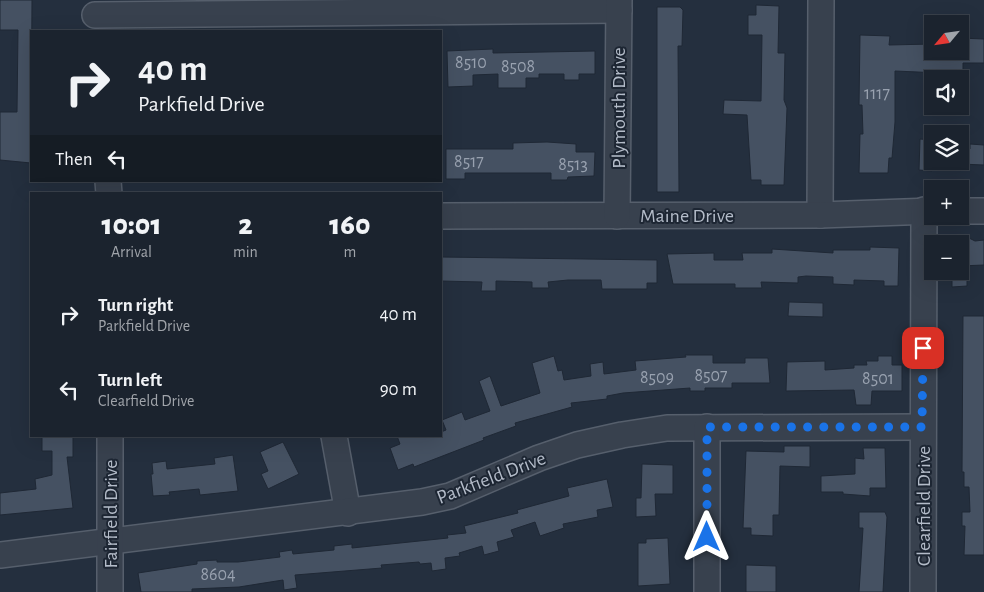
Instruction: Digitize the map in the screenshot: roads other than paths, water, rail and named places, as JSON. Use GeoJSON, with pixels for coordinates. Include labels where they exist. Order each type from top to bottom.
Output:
{"type":"FeatureCollection","features":[{"type":"Feature","properties":{"kind":"street"},"geometry":{"type":"LineString","coordinates":[[820,215],[821,0]]}},
{"type":"Feature","properties":{"kind":"street"},"geometry":{"type":"LineString","coordinates":[[95,16],[619,5]]}},
{"type":"Feature","properties":{"kind":"street","name":"Plymouth Drive"},"geometry":{"type":"LineString","coordinates":[[617,216],[619,5]]}},
{"type":"Feature","properties":{"kind":"street","name":"Maine Drive"},"geometry":{"type":"LineString","coordinates":[[442,216],[820,215],[924,210]]}},
{"type":"Feature","properties":{"kind":"street"},"geometry":{"type":"LineString","coordinates":[[969,211],[984,211]]}},
{"type":"Feature","properties":{"kind":"street","name":"Clearfield Drive"},"geometry":{"type":"LineString","coordinates":[[923,592],[922,427],[928,225]]}},
{"type":"Feature","properties":{"kind":"street"},"geometry":{"type":"LineString","coordinates":[[707,427],[707,592]]}},
{"type":"Feature","properties":{"kind":"street","name":"Parkfield Drive"},"geometry":{"type":"LineString","coordinates":[[0,555],[348,513],[450,496],[538,458],[604,439],[667,428],[922,427]]}},
{"type":"Feature","properties":{"kind":"street","name":"Fairfield Drive"},"geometry":{"type":"LineString","coordinates":[[110,437],[110,592]]}},
{"type":"Feature","properties":{"kind":"street"},"geometry":{"type":"LineString","coordinates":[[334,437],[348,513]]}}]}
